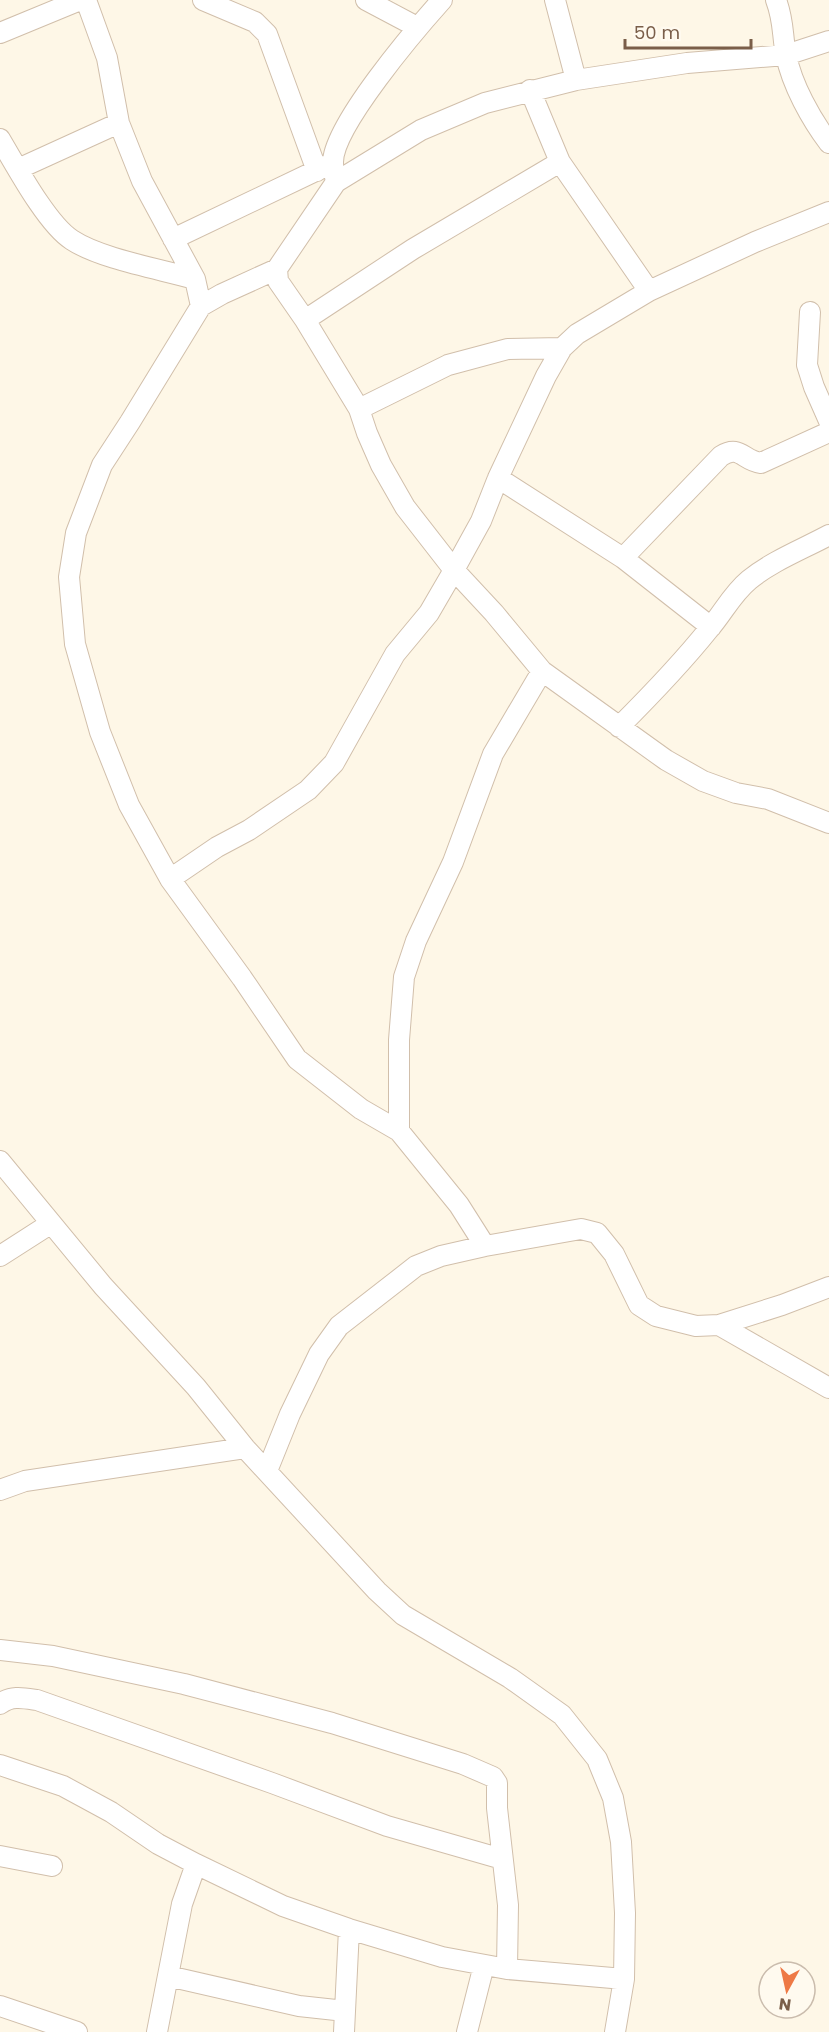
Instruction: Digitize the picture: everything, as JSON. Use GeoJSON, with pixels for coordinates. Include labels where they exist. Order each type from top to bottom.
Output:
{"type":"FeatureCollection","features":[{"type":"Feature","properties":{"kind":"street"},"geometry":{"type":"LineString","coordinates":[[0,33],[80,0]]}},
{"type":"Feature","properties":{"kind":"street"},"geometry":{"type":"LineString","coordinates":[[86,0],[107,58],[119,123],[142,181],[195,279],[201,306]]}},
{"type":"Feature","properties":{"kind":"street"},"geometry":{"type":"LineString","coordinates":[[203,0],[255,22],[267,34],[328,172]]}},
{"type":"Feature","properties":{"kind":"street"},"geometry":{"type":"LineString","coordinates":[[366,0],[417,27]]}},
{"type":"Feature","properties":{"kind":"street"},"geometry":{"type":"LineString","coordinates":[[442,0],[417,27],[343,129],[328,172],[277,269],[278,281],[305,320],[359,409],[381,465],[405,507],[454,570],[542,670],[619,728],[666,760],[703,781],[736,793],[768,798],[829,823]]}},
{"type":"Feature","properties":{"kind":"street"},"geometry":{"type":"LineString","coordinates":[[555,0],[576,80]]}},
{"type":"Feature","properties":{"kind":"street"},"geometry":{"type":"LineString","coordinates":[[776,0],[782,16],[786,56],[801,95],[819,130],[829,143]]}},
{"type":"Feature","properties":{"kind":"street"},"geometry":{"type":"LineString","coordinates":[[173,239],[486,103],[576,80],[687,63],[786,56],[829,41]]}},
{"type":"Feature","properties":{"kind":"street"},"geometry":{"type":"LineString","coordinates":[[530,90],[560,162],[649,291]]}},
{"type":"Feature","properties":{"kind":"street"},"geometry":{"type":"LineString","coordinates":[[18,169],[119,123]]}},
{"type":"Feature","properties":{"kind":"street"},"geometry":{"type":"LineString","coordinates":[[0,139],[54,223],[70,239],[84,247],[195,279]]}},
{"type":"Feature","properties":{"kind":"street"},"geometry":{"type":"LineString","coordinates":[[305,320],[413,249],[560,162]]}},
{"type":"Feature","properties":{"kind":"street"},"geometry":{"type":"LineString","coordinates":[[170,879],[308,790],[334,763],[395,654],[429,613],[454,570],[481,520],[546,376],[562,348],[577,334],[649,291],[755,242],[829,212]]}},
{"type":"Feature","properties":{"kind":"street"},"geometry":{"type":"LineString","coordinates":[[277,269],[201,306],[102,465],[76,533],[69,577],[75,644],[100,732],[129,805],[170,879],[297,1059],[361,1109],[399,1131],[459,1205],[485,1246]]}},
{"type":"Feature","properties":{"kind":"street"},"geometry":{"type":"LineString","coordinates":[[810,312],[807,365],[829,421]]}},
{"type":"Feature","properties":{"kind":"street"},"geometry":{"type":"LineString","coordinates":[[359,409],[448,365],[508,349],[562,348]]}},
{"type":"Feature","properties":{"kind":"street"},"geometry":{"type":"LineString","coordinates":[[623,558],[721,456],[729,451],[737,452],[753,462],[761,463],[829,432]]}},
{"type":"Feature","properties":{"kind":"street"},"geometry":{"type":"LineString","coordinates":[[498,478],[623,558],[711,627]]}},
{"type":"Feature","properties":{"kind":"street"},"geometry":{"type":"LineString","coordinates":[[619,728],[666,680],[711,627],[729,601],[749,580],[769,566],[829,535]]}},
{"type":"Feature","properties":{"kind":"street"},"geometry":{"type":"LineString","coordinates":[[399,1131],[399,1040],[404,977],[416,941],[453,862],[493,754],[542,670]]}},
{"type":"Feature","properties":{"kind":"street"},"geometry":{"type":"LineString","coordinates":[[0,1161],[50,1224],[196,1388],[245,1448],[377,1591],[402,1615],[510,1678],[562,1715],[597,1759],[613,1798],[621,1842],[625,1913],[624,1979],[615,2032]]}},
{"type":"Feature","properties":{"kind":"street"},"geometry":{"type":"LineString","coordinates":[[0,1256],[50,1224]]}},
{"type":"Feature","properties":{"kind":"street"},"geometry":{"type":"LineString","coordinates":[[267,1471],[290,1414],[319,1354],[339,1326],[416,1266],[441,1256],[581,1229],[597,1233],[614,1254],[639,1305],[656,1316],[696,1326],[719,1325],[829,1287]]}},
{"type":"Feature","properties":{"kind":"street"},"geometry":{"type":"LineString","coordinates":[[719,1325],[829,1388]]}},
{"type":"Feature","properties":{"kind":"street"},"geometry":{"type":"LineString","coordinates":[[0,1490],[25,1481],[245,1448]]}},
{"type":"Feature","properties":{"kind":"street"},"geometry":{"type":"LineString","coordinates":[[0,1650],[52,1656],[183,1684],[332,1723],[481,1771],[493,1777],[497,1784],[502,1859],[508,1905],[507,1970]]}},
{"type":"Feature","properties":{"kind":"street"},"geometry":{"type":"LineString","coordinates":[[0,1704],[5,1700],[19,1697],[37,1700],[387,1826],[502,1859]]}},
{"type":"Feature","properties":{"kind":"street"},"geometry":{"type":"LineString","coordinates":[[0,1765],[63,1786],[111,1812],[158,1844],[196,1864],[283,1906],[349,1929],[442,1957],[507,1970],[624,1979]]}},
{"type":"Feature","properties":{"kind":"street"},"geometry":{"type":"LineString","coordinates":[[0,1856],[52,1866]]}},
{"type":"Feature","properties":{"kind":"street"},"geometry":{"type":"LineString","coordinates":[[157,2032],[182,1904],[196,1864]]}},
{"type":"Feature","properties":{"kind":"street"},"geometry":{"type":"LineString","coordinates":[[344,2032],[349,1929]]}},
{"type":"Feature","properties":{"kind":"street"},"geometry":{"type":"LineString","coordinates":[[466,2032],[484,1965]]}},
{"type":"Feature","properties":{"kind":"street"},"geometry":{"type":"LineString","coordinates":[[168,1976],[299,2006],[345,2011]]}},
{"type":"Feature","properties":{"kind":"street"},"geometry":{"type":"LineString","coordinates":[[0,2006],[77,2032]]}}]}
